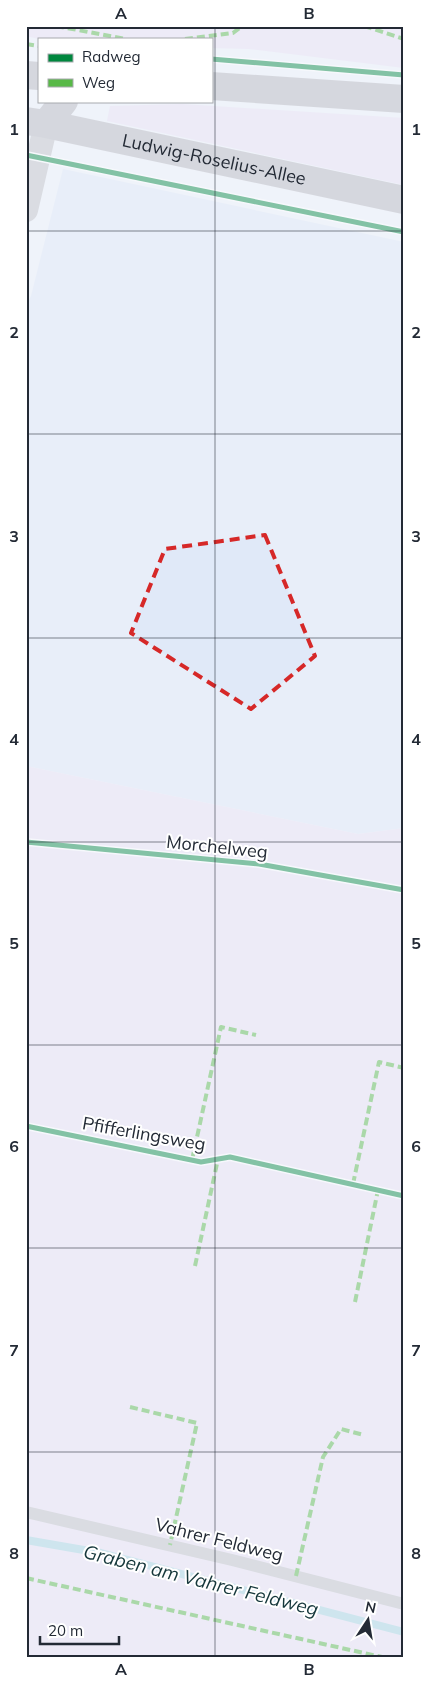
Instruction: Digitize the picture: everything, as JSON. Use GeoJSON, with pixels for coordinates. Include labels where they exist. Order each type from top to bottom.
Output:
{"type":"FeatureCollection","features":[{"type":"Feature","properties":{"kind":"main road"},"geometry":{"type":"LineString","coordinates":[[212,86],[404,99]]}},
{"type":"Feature","properties":{"kind":"main road"},"geometry":{"type":"LineString","coordinates":[[36,122],[63,102]]}},
{"type":"Feature","properties":{"kind":"main road","name":"Ludwig-Roselius-Allee"},"geometry":{"type":"LineString","coordinates":[[36,122],[404,200]]}},
{"type":"Feature","properties":{"kind":"street"},"geometry":{"type":"LineString","coordinates":[[26,210],[36,122]]}},
{"type":"Feature","properties":{"kind":"lane","name":"Vahrer Feldweg"},"geometry":{"type":"LineString","coordinates":[[26,1512],[232,1560],[404,1604]]}},
{"type":"Feature","properties":{"kind":"highlighted area"},"geometry":{"type":"Polygon","coordinates":[[[265,535],[315,656],[251,709],[131,633],[165,549],[265,535]]]}},
{"type":"Feature","properties":{"kind":"shaded area"},"geometry":{"type":"Polygon","coordinates":[[[26,26],[404,26],[404,68],[249,49],[212,48],[212,38],[38,39],[26,36],[26,26]]]}},
{"type":"Feature","properties":{"kind":"shaded area"},"geometry":{"type":"Polygon","coordinates":[[[182,104],[404,118],[404,185],[107,121],[110,106],[182,104]]]}},
{"type":"Feature","properties":{"kind":"shaded area"},"geometry":{"type":"Polygon","coordinates":[[[63,169],[404,242],[404,828],[358,834],[26,766],[26,306],[31,296],[63,169]]]}},
{"type":"Feature","properties":{"kind":"shaded area"},"geometry":{"type":"Polygon","coordinates":[[[26,766],[358,834],[404,828],[404,1657],[26,1657],[26,766]]]}},
{"type":"Feature","properties":{"kind":"waterway","name":"Graben am Vahrer Feldweg"},"geometry":{"type":"LineString","coordinates":[[26,1540],[101,1553],[404,1632]]}},
{"type":"Feature","properties":{"kind":"marked path"},"geometry":{"type":"LineString","coordinates":[[56,26],[121,38]]}},
{"type":"Feature","properties":{"kind":"marked path"},"geometry":{"type":"LineString","coordinates":[[193,38],[233,33],[242,26]]}},
{"type":"Feature","properties":{"kind":"marked path"},"geometry":{"type":"LineString","coordinates":[[364,26],[404,39]]}},
{"type":"Feature","properties":{"kind":"marked path"},"geometry":{"type":"LineString","coordinates":[[26,44],[38,46]]}},
{"type":"Feature","properties":{"kind":"marked path"},"geometry":{"type":"LineString","coordinates":[[192,1160],[221,1027],[256,1035]]}},
{"type":"Feature","properties":{"kind":"marked path"},"geometry":{"type":"LineString","coordinates":[[353,1184],[379,1062],[404,1068]]}},
{"type":"Feature","properties":{"kind":"marked path"},"geometry":{"type":"LineString","coordinates":[[195,1266],[218,1159]]}},
{"type":"Feature","properties":{"kind":"marked path"},"geometry":{"type":"LineString","coordinates":[[355,1302],[378,1190]]}},
{"type":"Feature","properties":{"kind":"marked path"},"geometry":{"type":"LineString","coordinates":[[130,1407],[197,1423],[170,1545]]}},
{"type":"Feature","properties":{"kind":"marked path"},"geometry":{"type":"LineString","coordinates":[[296,1576],[323,1457],[341,1429],[364,1435]]}},
{"type":"Feature","properties":{"kind":"marked path"},"geometry":{"type":"LineString","coordinates":[[26,1578],[382,1657]]}},
{"type":"Feature","properties":{"kind":"cycle path"},"geometry":{"type":"LineString","coordinates":[[212,59],[404,75]]}},
{"type":"Feature","properties":{"kind":"cycle path"},"geometry":{"type":"LineString","coordinates":[[26,155],[404,232]]}},
{"type":"Feature","properties":{"kind":"cycle path","name":"Morchelweg"},"geometry":{"type":"LineString","coordinates":[[26,842],[259,864],[404,890]]}},
{"type":"Feature","properties":{"kind":"cycle path","name":"Pfifferlingsweg"},"geometry":{"type":"LineString","coordinates":[[26,1126],[201,1162],[230,1157],[404,1196]]}}]}
